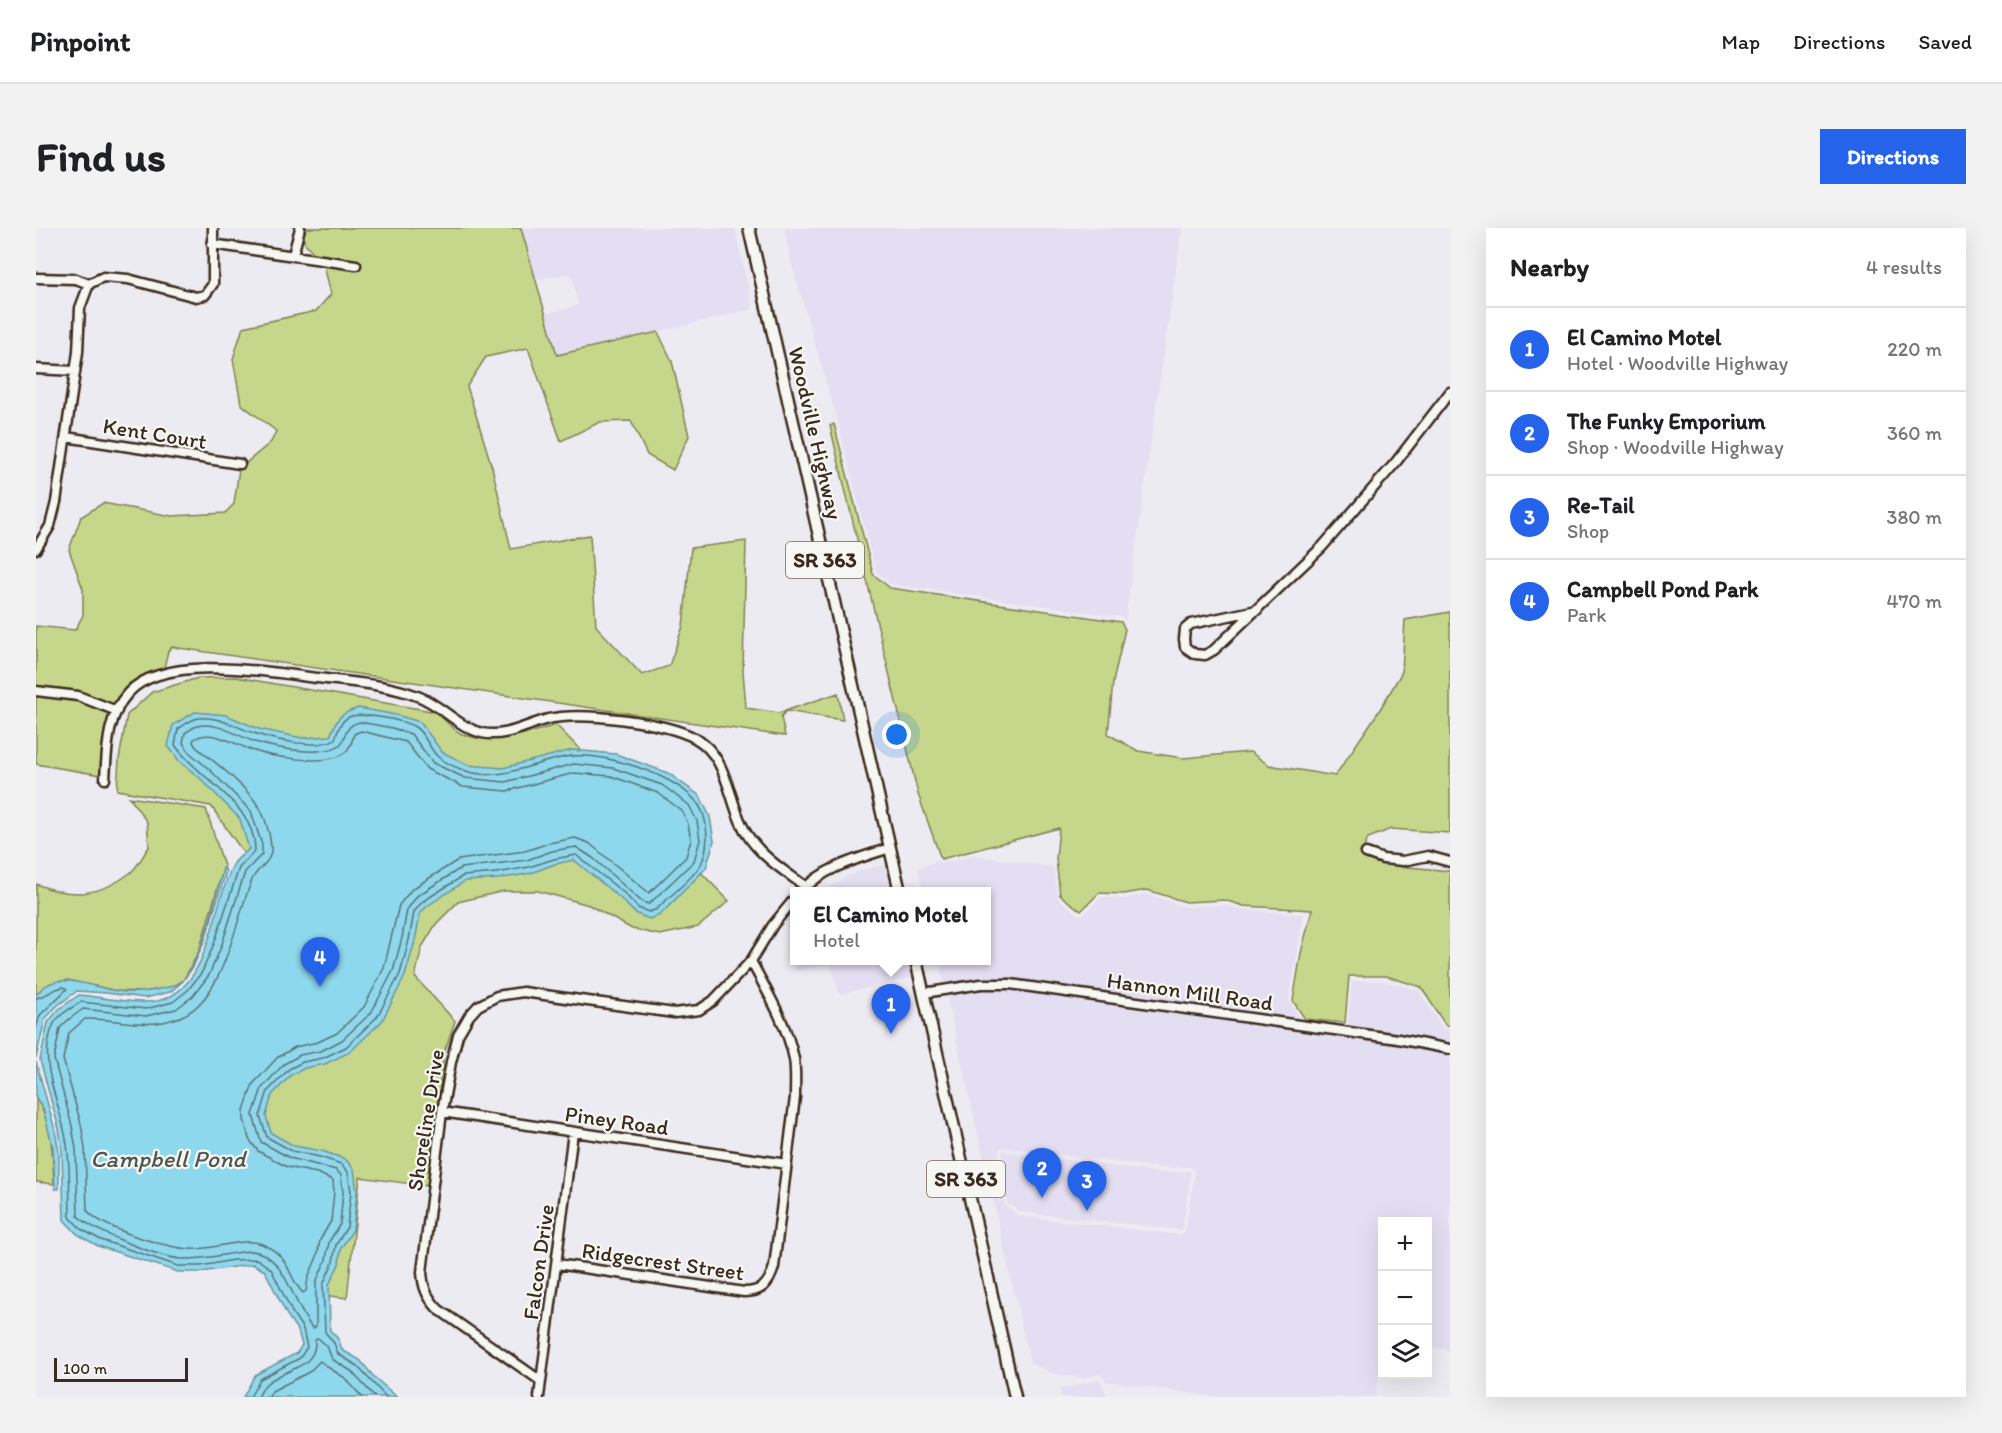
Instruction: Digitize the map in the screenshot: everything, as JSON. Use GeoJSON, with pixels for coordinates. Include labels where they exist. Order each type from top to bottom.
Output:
{"type":"FeatureCollection","features":[{"type":"Feature","properties":{"kind":"main road","name":"Woodville Highway"},"geometry":{"type":"LineString","coordinates":[[749,228],[899,887]]}},
{"type":"Feature","properties":{"kind":"main road","name":"SR 363"},"geometry":{"type":"LineString","coordinates":[[917,965],[1015,1397]]}},
{"type":"Feature","properties":{"kind":"street"},"geometry":{"type":"LineString","coordinates":[[36,549],[50,526],[53,515],[75,371],[80,308],[89,284],[103,277],[110,277],[150,285],[189,297],[202,297],[213,284],[213,228]]}},
{"type":"Feature","properties":{"kind":"street"},"geometry":{"type":"LineString","coordinates":[[293,255],[300,228]]}},
{"type":"Feature","properties":{"kind":"street"},"geometry":{"type":"LineString","coordinates":[[212,244],[356,265]]}},
{"type":"Feature","properties":{"kind":"street"},"geometry":{"type":"LineString","coordinates":[[36,278],[76,279],[89,284]]}},
{"type":"Feature","properties":{"kind":"street"},"geometry":{"type":"LineString","coordinates":[[36,369],[75,371]]}},
{"type":"Feature","properties":{"kind":"street"},"geometry":{"type":"LineString","coordinates":[[1257,610],[1191,624],[1185,629],[1185,647],[1195,654],[1205,655],[1214,650],[1257,610],[1322,548],[1396,462],[1450,392]]}},
{"type":"Feature","properties":{"kind":"street","name":"Kent Court"},"geometry":{"type":"LineString","coordinates":[[66,437],[240,464]]}},
{"type":"Feature","properties":{"kind":"street"},"geometry":{"type":"LineString","coordinates":[[105,779],[108,741],[117,711],[128,693],[145,680],[170,672],[217,668],[332,680],[402,691],[429,701],[462,724],[481,733],[508,732],[548,719],[584,716],[656,725],[676,730],[697,740],[711,751],[722,769],[741,822],[750,839],[768,859],[801,887]]}},
{"type":"Feature","properties":{"kind":"street"},"geometry":{"type":"LineString","coordinates":[[36,691],[78,696],[117,711]]}},
{"type":"Feature","properties":{"kind":"street"},"geometry":{"type":"LineString","coordinates":[[806,887],[830,871],[890,848]]}},
{"type":"Feature","properties":{"kind":"street"},"geometry":{"type":"LineString","coordinates":[[1366,853],[1383,859],[1403,861],[1428,856],[1450,862]]}},
{"type":"Feature","properties":{"kind":"street","name":"Shoreline Drive"},"geometry":{"type":"LineString","coordinates":[[541,1381],[438,1309],[425,1291],[422,1272],[442,1112],[458,1035],[469,1016],[487,1000],[508,993],[523,992],[674,1013],[691,1012],[713,1001],[751,961],[773,925],[790,904]]}},
{"type":"Feature","properties":{"kind":"street"},"geometry":{"type":"LineString","coordinates":[[751,961],[784,1027],[794,1060],[795,1096],[787,1164]]}},
{"type":"Feature","properties":{"kind":"street","name":"Hannon Mill Road"},"geometry":{"type":"LineString","coordinates":[[924,993],[981,984],[1010,984],[1450,1049]]}},
{"type":"Feature","properties":{"kind":"street","name":"Piney Road"},"geometry":{"type":"LineString","coordinates":[[442,1112],[787,1164]]}},
{"type":"Feature","properties":{"kind":"street","name":"Falcon Drive"},"geometry":{"type":"LineString","coordinates":[[539,1397],[573,1132]]}},
{"type":"Feature","properties":{"kind":"street","name":"Ridgecrest Street"},"geometry":{"type":"LineString","coordinates":[[557,1264],[754,1292],[763,1288],[770,1280],[774,1267],[787,1164]]}},
{"type":"Feature","properties":{"kind":"shaded area"},"geometry":{"type":"Polygon","coordinates":[[[521,228],[735,228],[753,309],[557,356],[545,314],[578,305],[571,274],[536,279],[521,228]]]}},
{"type":"Feature","properties":{"kind":"shaded area"},"geometry":{"type":"Polygon","coordinates":[[[784,228],[1182,228],[1125,621],[1122,617],[891,584],[876,572],[838,423],[791,262],[784,228]]]}},
{"type":"Feature","properties":{"kind":"shaded area"},"geometry":{"type":"Polygon","coordinates":[[[974,855],[1053,867],[1058,898],[1079,915],[1084,914],[1101,897],[1124,899],[1147,894],[1186,907],[1224,905],[1243,910],[1304,914],[1289,1000],[1301,1020],[1011,979],[981,979],[944,984],[940,965],[991,965],[991,887],[922,887],[918,868],[938,861],[942,863],[974,855]]]}},
{"type":"Feature","properties":{"kind":"shaded area"},"geometry":{"type":"Polygon","coordinates":[[[885,865],[890,887],[830,887],[848,876],[885,865]]]}},
{"type":"Feature","properties":{"kind":"shaded area"},"geometry":{"type":"Polygon","coordinates":[[[790,918],[790,943],[785,920],[790,918]]]}},
{"type":"Feature","properties":{"kind":"shaded area"},"geometry":{"type":"Polygon","coordinates":[[[795,965],[826,965],[796,971],[795,965]]]}},
{"type":"Feature","properties":{"kind":"shaded area"},"geometry":{"type":"Polygon","coordinates":[[[831,965],[909,965],[912,978],[839,994],[831,965]]]}},
{"type":"Feature","properties":{"kind":"shaded area"},"geometry":{"type":"Polygon","coordinates":[[[1352,981],[1385,981],[1419,991],[1443,1029],[1450,1030],[1450,1043],[1345,1027],[1348,1023],[1352,981]]]}},
{"type":"Feature","properties":{"kind":"shaded area"},"geometry":{"type":"Polygon","coordinates":[[[981,989],[1033,992],[1450,1054],[1450,1350],[1432,1348],[1432,1217],[1378,1217],[1378,1379],[1376,1397],[1216,1397],[1105,1381],[1099,1374],[1084,1378],[1054,1374],[1030,1363],[946,994],[981,989]],[[1002,1147],[998,1152],[1004,1203],[1018,1216],[1181,1235],[1185,1231],[1195,1172],[1191,1167],[1162,1168],[1002,1147]]]}},
{"type":"Feature","properties":{"kind":"shaded area"},"geometry":{"type":"Polygon","coordinates":[[[1002,1151],[1161,1173],[1191,1171],[1182,1230],[1020,1212],[1007,1203],[1002,1151]]]}},
{"type":"Feature","properties":{"kind":"shaded area"},"geometry":{"type":"Polygon","coordinates":[[[1100,1379],[1107,1397],[1061,1397],[1060,1389],[1100,1379]]]}},
{"type":"Feature","properties":{"kind":"green space"},"geometry":{"type":"Polygon","coordinates":[[[304,228],[521,228],[557,355],[658,332],[672,361],[689,436],[673,470],[647,455],[631,421],[600,422],[561,441],[528,348],[486,357],[467,386],[492,467],[511,549],[590,535],[596,626],[642,675],[669,666],[683,626],[691,548],[746,541],[743,671],[746,708],[779,713],[838,693],[843,720],[786,711],[781,717],[785,736],[172,647],[168,651],[164,668],[132,684],[113,709],[105,739],[101,775],[36,764],[36,626],[75,630],[83,615],[83,589],[69,550],[81,517],[103,503],[172,516],[225,513],[234,504],[239,469],[271,442],[276,431],[241,404],[233,359],[243,327],[316,311],[331,294],[324,265],[304,242],[304,228]]]}},
{"type":"Feature","properties":{"kind":"green space"},"geometry":{"type":"Polygon","coordinates":[[[834,424],[873,574],[890,588],[1121,622],[1125,629],[1113,682],[1108,734],[1138,751],[1183,758],[1250,752],[1269,765],[1335,776],[1402,672],[1405,620],[1450,612],[1450,833],[1391,829],[1368,838],[1361,854],[1398,866],[1450,871],[1450,1025],[1446,1026],[1421,987],[1386,976],[1349,976],[1345,1023],[1305,1019],[1293,1001],[1301,953],[1312,910],[1244,906],[1224,900],[1186,902],[1147,890],[1124,894],[1099,893],[1081,911],[1060,895],[1056,859],[1059,828],[941,859],[918,794],[830,426],[834,424]]]}},
{"type":"Feature","properties":{"kind":"green space","name":"Campbell Pond"},"geometry":{"type":"Polygon","coordinates":[[[236,677],[437,712],[462,734],[486,739],[509,737],[556,725],[729,901],[698,927],[660,935],[632,929],[589,905],[538,891],[504,891],[458,902],[436,924],[422,947],[415,977],[455,1021],[444,1053],[427,1186],[360,1177],[347,1298],[304,1293],[80,1167],[263,881],[211,806],[117,790],[119,759],[127,715],[152,692],[198,678],[236,677]]]}},
{"type":"Feature","properties":{"kind":"green space"},"geometry":{"type":"Polygon","coordinates":[[[129,797],[206,809],[224,866],[199,951],[183,981],[171,987],[144,992],[117,991],[68,980],[51,983],[36,995],[36,884],[61,892],[84,893],[107,887],[133,870],[149,847],[147,822],[129,797]]]}},
{"type":"Feature","properties":{"kind":"green space"},"geometry":{"type":"Polygon","coordinates":[[[36,1098],[48,1128],[54,1184],[36,1182],[36,1098]]]}},
{"type":"Feature","properties":{"kind":"water","name":"Campbell Pond"},"geometry":{"type":"Polygon","coordinates":[[[359,708],[420,722],[442,752],[468,765],[503,768],[572,750],[616,754],[668,773],[700,796],[710,817],[714,841],[706,868],[660,915],[649,919],[635,913],[574,860],[531,873],[498,879],[465,881],[426,907],[420,914],[405,976],[382,1021],[350,1052],[325,1064],[305,1068],[291,1075],[272,1095],[266,1116],[271,1133],[294,1146],[322,1151],[345,1159],[354,1169],[357,1192],[353,1230],[341,1248],[339,1264],[329,1285],[330,1330],[339,1340],[342,1350],[360,1360],[374,1377],[397,1397],[243,1397],[255,1375],[297,1353],[302,1345],[298,1331],[287,1315],[265,1271],[253,1264],[201,1272],[178,1272],[98,1246],[77,1234],[64,1220],[59,1129],[40,1060],[48,1022],[59,1009],[79,995],[144,1002],[166,998],[183,987],[196,970],[205,950],[225,883],[233,865],[249,849],[240,819],[200,778],[180,762],[168,746],[173,725],[195,712],[226,715],[259,729],[302,738],[330,736],[340,717],[359,708]]]}},
{"type":"Feature","properties":{"kind":"water"},"geometry":{"type":"Polygon","coordinates":[[[224,866],[226,872],[205,940],[193,967],[182,982],[170,992],[145,998],[77,991],[57,1006],[45,1019],[36,1058],[36,995],[53,982],[74,981],[118,991],[135,992],[169,987],[184,979],[204,939],[224,866]]]}},
{"type":"Feature","properties":{"kind":"water"},"geometry":{"type":"Polygon","coordinates":[[[36,1062],[59,1152],[59,1189],[55,1189],[53,1148],[43,1108],[36,1098],[36,1062]]]}},
{"type":"Feature","properties":{"kind":"place","name":"Campbell Pond Park"},"geometry":{"type":"Point","coordinates":[320,987]}},
{"type":"Feature","properties":{"kind":"place","name":"El Camino Motel"},"geometry":{"type":"Point","coordinates":[891,1034]}},
{"type":"Feature","properties":{"kind":"place","name":"The Funky Emporium"},"geometry":{"type":"Point","coordinates":[1042,1198]}},
{"type":"Feature","properties":{"kind":"place","name":"Re-Tail"},"geometry":{"type":"Point","coordinates":[1087,1211]}}]}
